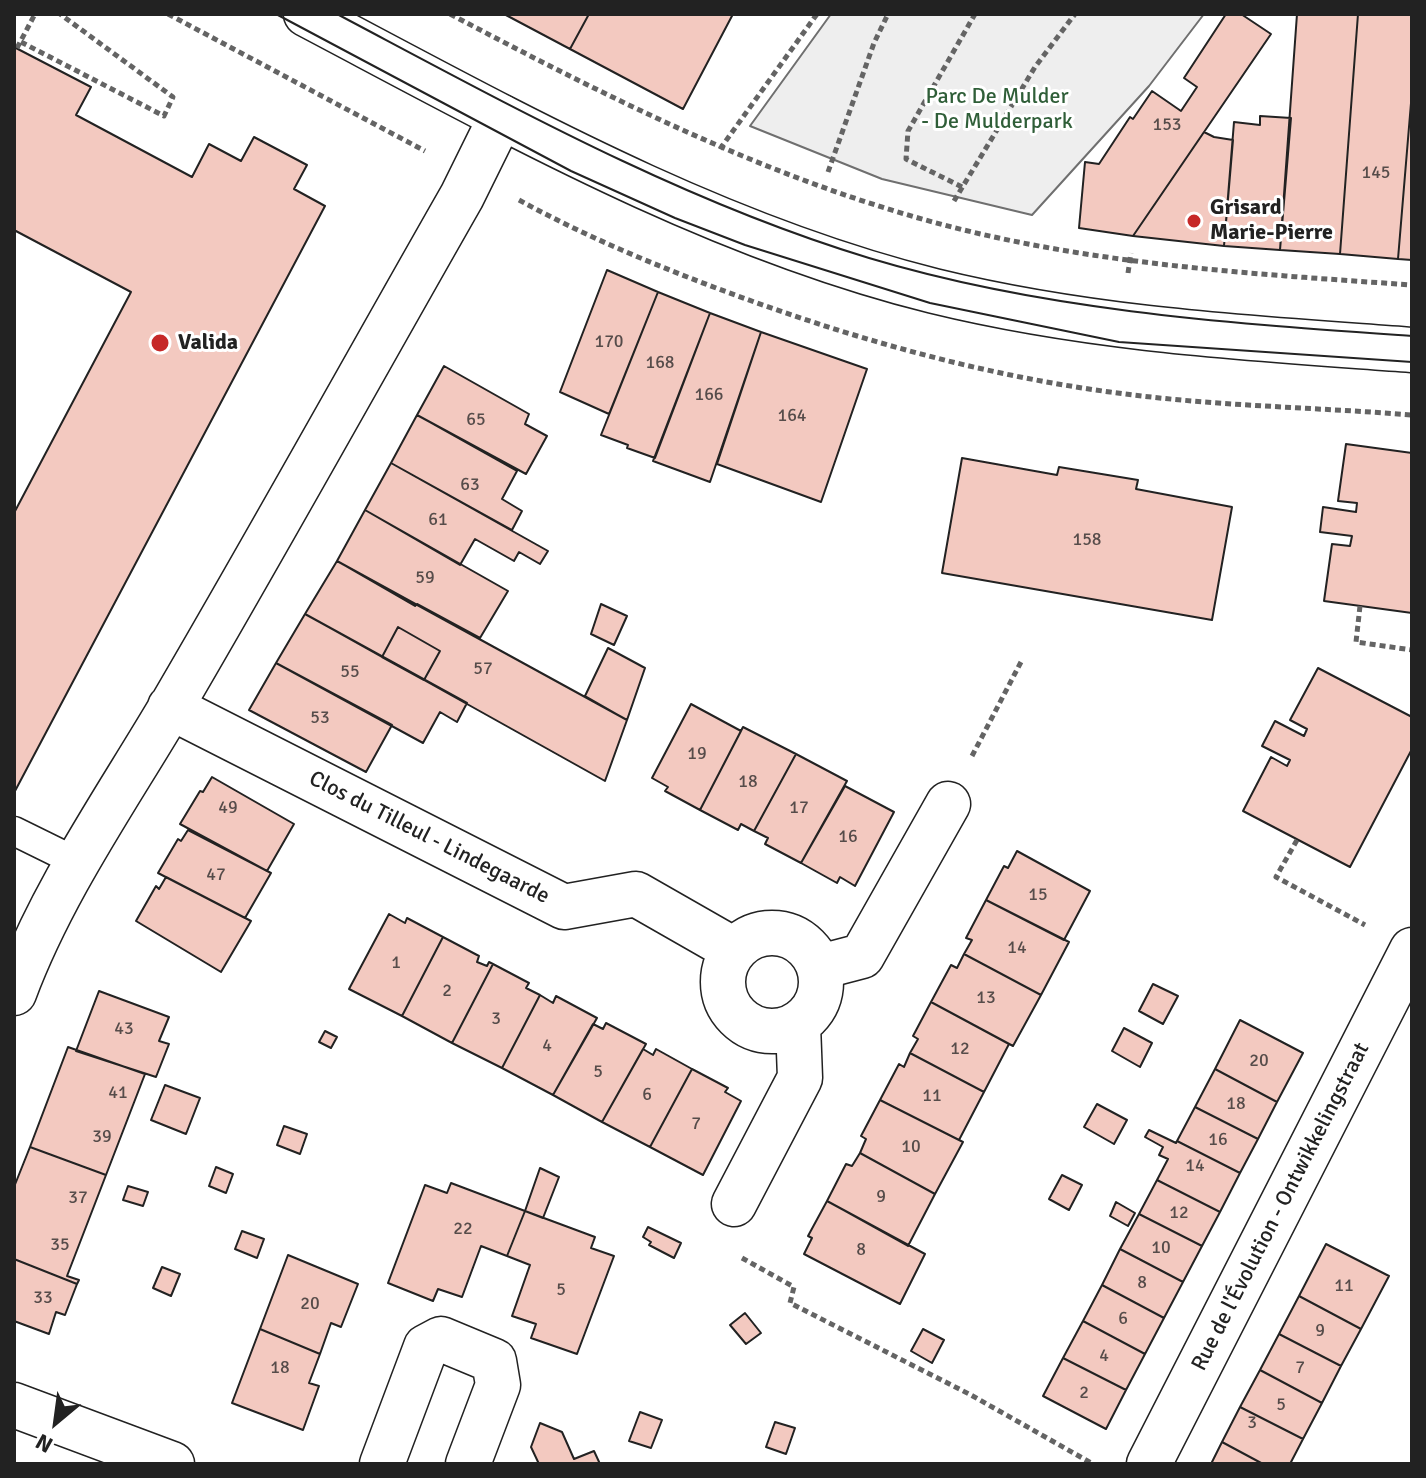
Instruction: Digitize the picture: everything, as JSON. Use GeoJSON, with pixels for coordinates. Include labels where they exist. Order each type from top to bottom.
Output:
{"type":"FeatureCollection","features":[{"type":"Feature","properties":{"kind":"street"},"geometry":{"type":"LineString","coordinates":[[306,14],[578,157],[756,235],[858,270],[934,291],[1121,327],[1412,350]]}},
{"type":"Feature","properties":{"kind":"street"},"geometry":{"type":"LineString","coordinates":[[14,993],[25,964],[77,862],[170,707],[472,175],[501,117]]}},
{"type":"Feature","properties":{"kind":"street","name":"Clos du Tilleul - Lindegaarde"},"geometry":{"type":"LineString","coordinates":[[170,707],[564,907],[636,894],[734,950]]}},
{"type":"Feature","properties":{"kind":"street"},"geometry":{"type":"LineString","coordinates":[[820,967],[862,956],[948,804]]}},
{"type":"Feature","properties":{"kind":"street"},"geometry":{"type":"LineString","coordinates":[[772,932],[793,937],[810,949],[820,967],[822,989],[815,1009],[798,1025],[776,1032],[753,1029],[734,1015],[724,994],[723,970],[734,950],[751,937],[772,932]]}},
{"type":"Feature","properties":{"kind":"street","name":"Rue de l'Évolution - Ontwikkelingstraat"},"geometry":{"type":"LineString","coordinates":[[1149,1464],[1412,950]]}},
{"type":"Feature","properties":{"kind":"street"},"geometry":{"type":"LineString","coordinates":[[734,1204],[800,1078],[798,1025]]}},
{"type":"Feature","properties":{"kind":"street"},"geometry":{"type":"LineString","coordinates":[[382,1464],[426,1347],[441,1339],[494,1361],[498,1385],[468,1464]]}},
{"type":"Feature","properties":{"kind":"street"},"geometry":{"type":"LineString","coordinates":[[14,1405],[172,1464]]}},
{"type":"Feature","properties":{"kind":"lane"},"geometry":{"type":"LineString","coordinates":[[14,831],[77,862]]}},
{"type":"Feature","properties":{"kind":"path"},"geometry":{"type":"LineString","coordinates":[[35,14],[19,45],[164,116],[173,97],[60,14]]}},
{"type":"Feature","properties":{"kind":"path"},"geometry":{"type":"LineString","coordinates":[[168,14],[472,175]]}},
{"type":"Feature","properties":{"kind":"path"},"geometry":{"type":"LineString","coordinates":[[450,14],[607,96],[720,149],[831,191],[943,225],[1130,262],[1412,285]]}},
{"type":"Feature","properties":{"kind":"path"},"geometry":{"type":"LineString","coordinates":[[720,149],[817,14]]}},
{"type":"Feature","properties":{"kind":"path"},"geometry":{"type":"LineString","coordinates":[[828,172],[874,43],[888,14]]}},
{"type":"Feature","properties":{"kind":"path"},"geometry":{"type":"LineString","coordinates":[[962,187],[906,159],[908,131],[975,14]]}},
{"type":"Feature","properties":{"kind":"path"},"geometry":{"type":"LineString","coordinates":[[954,201],[1035,67],[1075,14]]}},
{"type":"Feature","properties":{"kind":"path"},"geometry":{"type":"LineString","coordinates":[[1360,606],[1356,642],[1412,650]]}},
{"type":"Feature","properties":{"kind":"path"},"geometry":{"type":"LineString","coordinates":[[948,804],[1022,660]]}},
{"type":"Feature","properties":{"kind":"path"},"geometry":{"type":"LineString","coordinates":[[1297,840],[1276,877],[1412,950]]}},
{"type":"Feature","properties":{"kind":"path"},"geometry":{"type":"LineString","coordinates":[[734,1204],[713,1241],[794,1287],[790,1303],[971,1395],[1093,1464]]}},
{"type":"Feature","properties":{"kind":"green space","name":"Parc De Mulder - De Mulderpark"},"geometry":{"type":"Polygon","coordinates":[[[831,14],[1204,14],[1149,86],[1032,215],[882,179],[750,126],[831,14]]]}},
{"type":"Feature","properties":{"kind":"building"},"geometry":{"type":"Polygon","coordinates":[[[504,14],[589,14],[570,49],[504,14]]]}},
{"type":"Feature","properties":{"kind":"building"},"geometry":{"type":"Polygon","coordinates":[[[589,14],[733,14],[683,109],[570,49],[589,14]]]}},
{"type":"Feature","properties":{"kind":"building"},"geometry":{"type":"Polygon","coordinates":[[[1226,14],[1241,14],[1271,34],[1133,236],[1079,228],[1085,162],[1099,164],[1130,117],[1133,119],[1152,91],[1181,111],[1197,87],[1184,78],[1226,14]]]}},
{"type":"Feature","properties":{"kind":"building"},"geometry":{"type":"Polygon","coordinates":[[[1297,14],[1358,14],[1340,254],[1280,250],[1297,14]]]}},
{"type":"Feature","properties":{"kind":"building"},"geometry":{"type":"Polygon","coordinates":[[[1358,14],[1412,14],[1412,91],[1398,259],[1340,254],[1358,14]]]}},
{"type":"Feature","properties":{"kind":"building"},"geometry":{"type":"Polygon","coordinates":[[[14,47],[91,87],[76,115],[192,177],[209,144],[241,161],[254,137],[307,165],[294,189],[325,206],[15,791],[14,513],[131,292],[14,230],[14,47]]]}},
{"type":"Feature","properties":{"kind":"building"},"geometry":{"type":"Polygon","coordinates":[[[1412,91],[1412,260],[1398,259],[1412,91]]]}},
{"type":"Feature","properties":{"kind":"building"},"geometry":{"type":"Polygon","coordinates":[[[1260,116],[1291,118],[1280,250],[1224,246],[1234,122],[1260,125],[1260,116]]]}},
{"type":"Feature","properties":{"kind":"building"},"geometry":{"type":"Polygon","coordinates":[[[1204,132],[1233,140],[1224,246],[1133,236],[1204,132]]]}},
{"type":"Feature","properties":{"kind":"building"},"geometry":{"type":"Polygon","coordinates":[[[607,270],[658,292],[609,414],[560,392],[607,270]]]}},
{"type":"Feature","properties":{"kind":"building"},"geometry":{"type":"Polygon","coordinates":[[[658,292],[710,313],[655,458],[601,435],[658,292]]]}},
{"type":"Feature","properties":{"kind":"building"},"geometry":{"type":"Polygon","coordinates":[[[710,313],[761,332],[710,482],[653,461],[710,313]]]}},
{"type":"Feature","properties":{"kind":"building"},"geometry":{"type":"Polygon","coordinates":[[[761,332],[867,369],[821,502],[717,464],[761,332]]]}},
{"type":"Feature","properties":{"kind":"building"},"geometry":{"type":"Polygon","coordinates":[[[444,366],[529,414],[525,424],[547,436],[526,474],[417,415],[444,366]]]}},
{"type":"Feature","properties":{"kind":"building"},"geometry":{"type":"Polygon","coordinates":[[[417,415],[517,471],[502,499],[522,511],[512,530],[391,463],[417,415]]]}},
{"type":"Feature","properties":{"kind":"building"},"geometry":{"type":"Polygon","coordinates":[[[1346,444],[1412,453],[1412,613],[1324,601],[1332,544],[1350,546],[1352,536],[1320,532],[1323,507],[1356,512],[1357,503],[1338,501],[1346,444]]]}},
{"type":"Feature","properties":{"kind":"building"},"geometry":{"type":"Polygon","coordinates":[[[962,458],[1057,475],[1059,467],[1138,480],[1136,489],[1232,507],[1212,620],[942,573],[962,458]]]}},
{"type":"Feature","properties":{"kind":"building"},"geometry":{"type":"Polygon","coordinates":[[[391,463],[548,551],[540,564],[519,552],[514,561],[475,539],[460,565],[365,510],[391,463]]]}},
{"type":"Feature","properties":{"kind":"building"},"geometry":{"type":"Polygon","coordinates":[[[365,510],[508,591],[480,638],[417,604],[415,606],[337,561],[365,510]]]}},
{"type":"Feature","properties":{"kind":"building"},"geometry":{"type":"Polygon","coordinates":[[[337,561],[627,720],[605,781],[424,680],[440,651],[398,627],[382,657],[305,614],[337,561]]]}},
{"type":"Feature","properties":{"kind":"building"},"geometry":{"type":"Polygon","coordinates":[[[601,604],[627,616],[614,645],[591,634],[601,604]]]}},
{"type":"Feature","properties":{"kind":"building"},"geometry":{"type":"Polygon","coordinates":[[[305,614],[467,703],[457,722],[440,712],[423,743],[276,663],[305,614]]]}},
{"type":"Feature","properties":{"kind":"building"},"geometry":{"type":"Polygon","coordinates":[[[398,627],[440,651],[424,680],[382,657],[398,627]]]}},
{"type":"Feature","properties":{"kind":"building"},"geometry":{"type":"Polygon","coordinates":[[[608,648],[645,668],[627,720],[585,696],[608,648]]]}},
{"type":"Feature","properties":{"kind":"building"},"geometry":{"type":"Polygon","coordinates":[[[276,663],[392,725],[366,772],[249,710],[276,663]]]}},
{"type":"Feature","properties":{"kind":"building"},"geometry":{"type":"Polygon","coordinates":[[[1318,668],[1412,717],[1412,749],[1350,867],[1243,811],[1271,757],[1287,766],[1290,760],[1262,746],[1275,721],[1304,736],[1307,729],[1290,720],[1318,668]]]}},
{"type":"Feature","properties":{"kind":"building"},"geometry":{"type":"Polygon","coordinates":[[[691,704],[741,731],[700,810],[665,791],[668,787],[652,778],[691,704]]]}},
{"type":"Feature","properties":{"kind":"building"},"geometry":{"type":"Polygon","coordinates":[[[743,727],[796,754],[754,831],[741,824],[738,830],[700,810],[743,727]]]}},
{"type":"Feature","properties":{"kind":"building"},"geometry":{"type":"Polygon","coordinates":[[[796,754],[847,781],[801,863],[765,844],[768,838],[754,831],[796,754]]]}},
{"type":"Feature","properties":{"kind":"building"},"geometry":{"type":"Polygon","coordinates":[[[212,777],[294,824],[267,871],[180,824],[212,777]]]}},
{"type":"Feature","properties":{"kind":"building"},"geometry":{"type":"Polygon","coordinates":[[[845,786],[894,812],[855,886],[840,877],[837,883],[801,863],[845,786]]]}},
{"type":"Feature","properties":{"kind":"building"},"geometry":{"type":"Polygon","coordinates":[[[188,830],[271,873],[245,918],[158,873],[178,839],[181,841],[188,830]]]}},
{"type":"Feature","properties":{"kind":"building"},"geometry":{"type":"Polygon","coordinates":[[[1017,851],[1090,891],[1064,940],[986,900],[1004,866],[1008,868],[1017,851]]]}},
{"type":"Feature","properties":{"kind":"building"},"geometry":{"type":"Polygon","coordinates":[[[166,877],[251,921],[221,972],[136,921],[156,886],[159,889],[166,877]]]}},
{"type":"Feature","properties":{"kind":"building"},"geometry":{"type":"Polygon","coordinates":[[[986,900],[1069,942],[1041,995],[964,954],[972,940],[966,938],[986,900]]]}},
{"type":"Feature","properties":{"kind":"building"},"geometry":{"type":"Polygon","coordinates":[[[389,914],[405,923],[407,918],[443,937],[402,1016],[349,989],[389,914]]]}},
{"type":"Feature","properties":{"kind":"building"},"geometry":{"type":"Polygon","coordinates":[[[443,937],[479,956],[477,962],[487,966],[489,962],[493,964],[452,1043],[402,1016],[443,937]]]}},
{"type":"Feature","properties":{"kind":"building"},"geometry":{"type":"Polygon","coordinates":[[[964,954],[1041,995],[1013,1046],[931,1002],[951,965],[957,968],[964,954]]]}},
{"type":"Feature","properties":{"kind":"building"},"geometry":{"type":"Polygon","coordinates":[[[493,964],[529,983],[526,988],[540,995],[502,1068],[452,1043],[493,964]]]}},
{"type":"Feature","properties":{"kind":"building"},"geometry":{"type":"Polygon","coordinates":[[[1153,984],[1178,996],[1163,1024],[1139,1011],[1153,984]]]}},
{"type":"Feature","properties":{"kind":"building"},"geometry":{"type":"Polygon","coordinates":[[[99,991],[169,1017],[159,1041],[169,1044],[156,1077],[76,1051],[99,991]]]}},
{"type":"Feature","properties":{"kind":"building"},"geometry":{"type":"Polygon","coordinates":[[[540,995],[553,1003],[556,996],[597,1018],[553,1095],[502,1068],[540,995]]]}},
{"type":"Feature","properties":{"kind":"building"},"geometry":{"type":"Polygon","coordinates":[[[931,1002],[1009,1044],[984,1092],[910,1053],[918,1039],[913,1036],[931,1002]]]}},
{"type":"Feature","properties":{"kind":"building"},"geometry":{"type":"Polygon","coordinates":[[[1240,1020],[1303,1053],[1277,1102],[1215,1069],[1240,1020]]]}},
{"type":"Feature","properties":{"kind":"building"},"geometry":{"type":"Polygon","coordinates":[[[606,1023],[646,1044],[602,1122],[553,1095],[593,1024],[603,1029],[606,1023]]]}},
{"type":"Feature","properties":{"kind":"building"},"geometry":{"type":"Polygon","coordinates":[[[1124,1028],[1152,1043],[1140,1067],[1112,1051],[1124,1028]]]}},
{"type":"Feature","properties":{"kind":"building"},"geometry":{"type":"Polygon","coordinates":[[[325,1031],[337,1037],[331,1048],[319,1042],[325,1031]]]}},
{"type":"Feature","properties":{"kind":"building"},"geometry":{"type":"Polygon","coordinates":[[[68,1047],[145,1074],[106,1175],[30,1147],[68,1047]]]}},
{"type":"Feature","properties":{"kind":"building"},"geometry":{"type":"Polygon","coordinates":[[[643,1049],[653,1055],[656,1049],[692,1069],[650,1147],[602,1122],[643,1049]]]}},
{"type":"Feature","properties":{"kind":"building"},"geometry":{"type":"Polygon","coordinates":[[[910,1053],[984,1092],[959,1140],[880,1100],[899,1064],[904,1067],[910,1053]]]}},
{"type":"Feature","properties":{"kind":"building"},"geometry":{"type":"Polygon","coordinates":[[[692,1069],[728,1088],[725,1092],[741,1101],[703,1175],[650,1147],[692,1069]]]}},
{"type":"Feature","properties":{"kind":"building"},"geometry":{"type":"Polygon","coordinates":[[[1215,1069],[1277,1102],[1258,1139],[1195,1107],[1215,1069]]]}},
{"type":"Feature","properties":{"kind":"building"},"geometry":{"type":"Polygon","coordinates":[[[165,1085],[200,1098],[186,1134],[151,1120],[165,1085]]]}},
{"type":"Feature","properties":{"kind":"building"},"geometry":{"type":"Polygon","coordinates":[[[880,1100],[963,1142],[935,1194],[860,1153],[866,1139],[861,1136],[880,1100]]]}},
{"type":"Feature","properties":{"kind":"building"},"geometry":{"type":"Polygon","coordinates":[[[1097,1104],[1127,1120],[1114,1144],[1084,1127],[1097,1104]]]}},
{"type":"Feature","properties":{"kind":"building"},"geometry":{"type":"Polygon","coordinates":[[[1195,1107],[1258,1139],[1240,1173],[1177,1141],[1195,1107]]]}},
{"type":"Feature","properties":{"kind":"building"},"geometry":{"type":"Polygon","coordinates":[[[284,1126],[307,1134],[300,1154],[277,1145],[284,1126]]]}},
{"type":"Feature","properties":{"kind":"building"},"geometry":{"type":"Polygon","coordinates":[[[1149,1130],[1240,1173],[1220,1212],[1157,1180],[1168,1159],[1159,1155],[1163,1147],[1145,1137],[1149,1130]]]}},
{"type":"Feature","properties":{"kind":"building"},"geometry":{"type":"Polygon","coordinates":[[[30,1147],[106,1175],[67,1276],[79,1280],[77,1284],[14,1259],[14,1187],[30,1147]]]}},
{"type":"Feature","properties":{"kind":"building"},"geometry":{"type":"Polygon","coordinates":[[[860,1153],[935,1194],[908,1246],[827,1201],[846,1164],[852,1166],[860,1153]]]}},
{"type":"Feature","properties":{"kind":"building"},"geometry":{"type":"Polygon","coordinates":[[[216,1167],[233,1174],[226,1193],[209,1186],[216,1167]]]}},
{"type":"Feature","properties":{"kind":"building"},"geometry":{"type":"Polygon","coordinates":[[[540,1168],[559,1177],[543,1218],[525,1211],[540,1168]]]}},
{"type":"Feature","properties":{"kind":"building"},"geometry":{"type":"Polygon","coordinates":[[[1062,1175],[1082,1185],[1069,1210],[1049,1199],[1062,1175]]]}},
{"type":"Feature","properties":{"kind":"building"},"geometry":{"type":"Polygon","coordinates":[[[1157,1180],[1220,1212],[1202,1246],[1139,1214],[1157,1180]]]}},
{"type":"Feature","properties":{"kind":"building"},"geometry":{"type":"Polygon","coordinates":[[[451,1183],[525,1211],[507,1256],[481,1246],[462,1297],[438,1289],[433,1301],[388,1283],[425,1185],[447,1193],[451,1183]]]}},
{"type":"Feature","properties":{"kind":"building"},"geometry":{"type":"Polygon","coordinates":[[[128,1186],[148,1192],[143,1206],[123,1200],[128,1186]]]}},
{"type":"Feature","properties":{"kind":"building"},"geometry":{"type":"Polygon","coordinates":[[[827,1201],[925,1254],[900,1304],[804,1254],[812,1238],[808,1236],[827,1201]]]}},
{"type":"Feature","properties":{"kind":"building"},"geometry":{"type":"Polygon","coordinates":[[[1116,1202],[1135,1213],[1128,1226],[1110,1216],[1116,1202]]]}},
{"type":"Feature","properties":{"kind":"building"},"geometry":{"type":"Polygon","coordinates":[[[525,1211],[595,1237],[591,1248],[614,1256],[577,1354],[531,1338],[536,1324],[512,1316],[530,1265],[507,1256],[525,1211]]]}},
{"type":"Feature","properties":{"kind":"building"},"geometry":{"type":"Polygon","coordinates":[[[1139,1214],[1202,1246],[1183,1282],[1120,1249],[1139,1214]]]}},
{"type":"Feature","properties":{"kind":"building"},"geometry":{"type":"Polygon","coordinates":[[[648,1227],[681,1243],[674,1258],[649,1245],[651,1242],[643,1237],[648,1227]]]}},
{"type":"Feature","properties":{"kind":"building"},"geometry":{"type":"Polygon","coordinates":[[[242,1231],[264,1239],[257,1258],[235,1249],[242,1231]]]}},
{"type":"Feature","properties":{"kind":"building"},"geometry":{"type":"Polygon","coordinates":[[[1326,1244],[1389,1276],[1361,1329],[1299,1296],[1326,1244]]]}},
{"type":"Feature","properties":{"kind":"building"},"geometry":{"type":"Polygon","coordinates":[[[1120,1249],[1183,1282],[1164,1318],[1102,1285],[1120,1249]]]}},
{"type":"Feature","properties":{"kind":"building"},"geometry":{"type":"Polygon","coordinates":[[[288,1255],[358,1284],[341,1327],[331,1323],[320,1354],[260,1329],[288,1255]]]}},
{"type":"Feature","properties":{"kind":"building"},"geometry":{"type":"Polygon","coordinates":[[[14,1259],[77,1284],[65,1315],[56,1312],[49,1334],[14,1321],[14,1259]]]}},
{"type":"Feature","properties":{"kind":"building"},"geometry":{"type":"Polygon","coordinates":[[[162,1267],[180,1274],[171,1296],[153,1288],[162,1267]]]}},
{"type":"Feature","properties":{"kind":"building"},"geometry":{"type":"Polygon","coordinates":[[[1102,1285],[1164,1318],[1145,1354],[1083,1321],[1102,1285]]]}},
{"type":"Feature","properties":{"kind":"building"},"geometry":{"type":"Polygon","coordinates":[[[1299,1296],[1361,1329],[1341,1366],[1279,1334],[1299,1296]]]}},
{"type":"Feature","properties":{"kind":"building"},"geometry":{"type":"Polygon","coordinates":[[[745,1313],[761,1333],[746,1344],[730,1325],[745,1313]]]}},
{"type":"Feature","properties":{"kind":"building"},"geometry":{"type":"Polygon","coordinates":[[[1083,1321],[1145,1354],[1126,1390],[1063,1358],[1083,1321]]]}},
{"type":"Feature","properties":{"kind":"building"},"geometry":{"type":"Polygon","coordinates":[[[260,1329],[320,1354],[309,1383],[319,1386],[303,1430],[232,1403],[260,1329]]]}},
{"type":"Feature","properties":{"kind":"building"},"geometry":{"type":"Polygon","coordinates":[[[923,1329],[944,1340],[932,1363],[911,1351],[923,1329]]]}},
{"type":"Feature","properties":{"kind":"building"},"geometry":{"type":"Polygon","coordinates":[[[1279,1334],[1341,1366],[1322,1403],[1260,1370],[1279,1334]]]}},
{"type":"Feature","properties":{"kind":"building"},"geometry":{"type":"Polygon","coordinates":[[[1063,1358],[1126,1390],[1106,1429],[1043,1396],[1063,1358]]]}},
{"type":"Feature","properties":{"kind":"building"},"geometry":{"type":"Polygon","coordinates":[[[1260,1370],[1322,1403],[1303,1439],[1240,1407],[1260,1370]]]}},
{"type":"Feature","properties":{"kind":"building"},"geometry":{"type":"Polygon","coordinates":[[[1240,1407],[1303,1439],[1290,1464],[1263,1464],[1222,1442],[1240,1407]]]}},
{"type":"Feature","properties":{"kind":"building"},"geometry":{"type":"Polygon","coordinates":[[[640,1412],[662,1420],[651,1448],[629,1441],[640,1412]]]}},
{"type":"Feature","properties":{"kind":"building"},"geometry":{"type":"Polygon","coordinates":[[[775,1422],[795,1428],[786,1454],[766,1447],[775,1422]]]}},
{"type":"Feature","properties":{"kind":"building"},"geometry":{"type":"Polygon","coordinates":[[[540,1423],[562,1432],[574,1459],[594,1451],[600,1464],[539,1464],[531,1447],[540,1423]]]}},
{"type":"Feature","properties":{"kind":"building"},"geometry":{"type":"Polygon","coordinates":[[[1222,1442],[1263,1464],[1211,1464],[1222,1442]]]}},
{"type":"Feature","properties":{"kind":"tram line"},"geometry":{"type":"LineString","coordinates":[[276,14],[571,171],[675,218],[745,245],[930,303],[1119,342],[1412,362]]}},
{"type":"Feature","properties":{"kind":"tram line"},"geometry":{"type":"LineString","coordinates":[[337,14],[531,116],[663,180],[799,235],[869,258],[935,276],[1070,303],[1206,320],[1412,336]]}},
{"type":"Feature","properties":{"kind":"place","name":"Grisard Marie-Pierre"},"geometry":{"type":"Point","coordinates":[1194,221]}},
{"type":"Feature","properties":{"kind":"place","name":"Valida"},"geometry":{"type":"Point","coordinates":[160,343]}}]}
